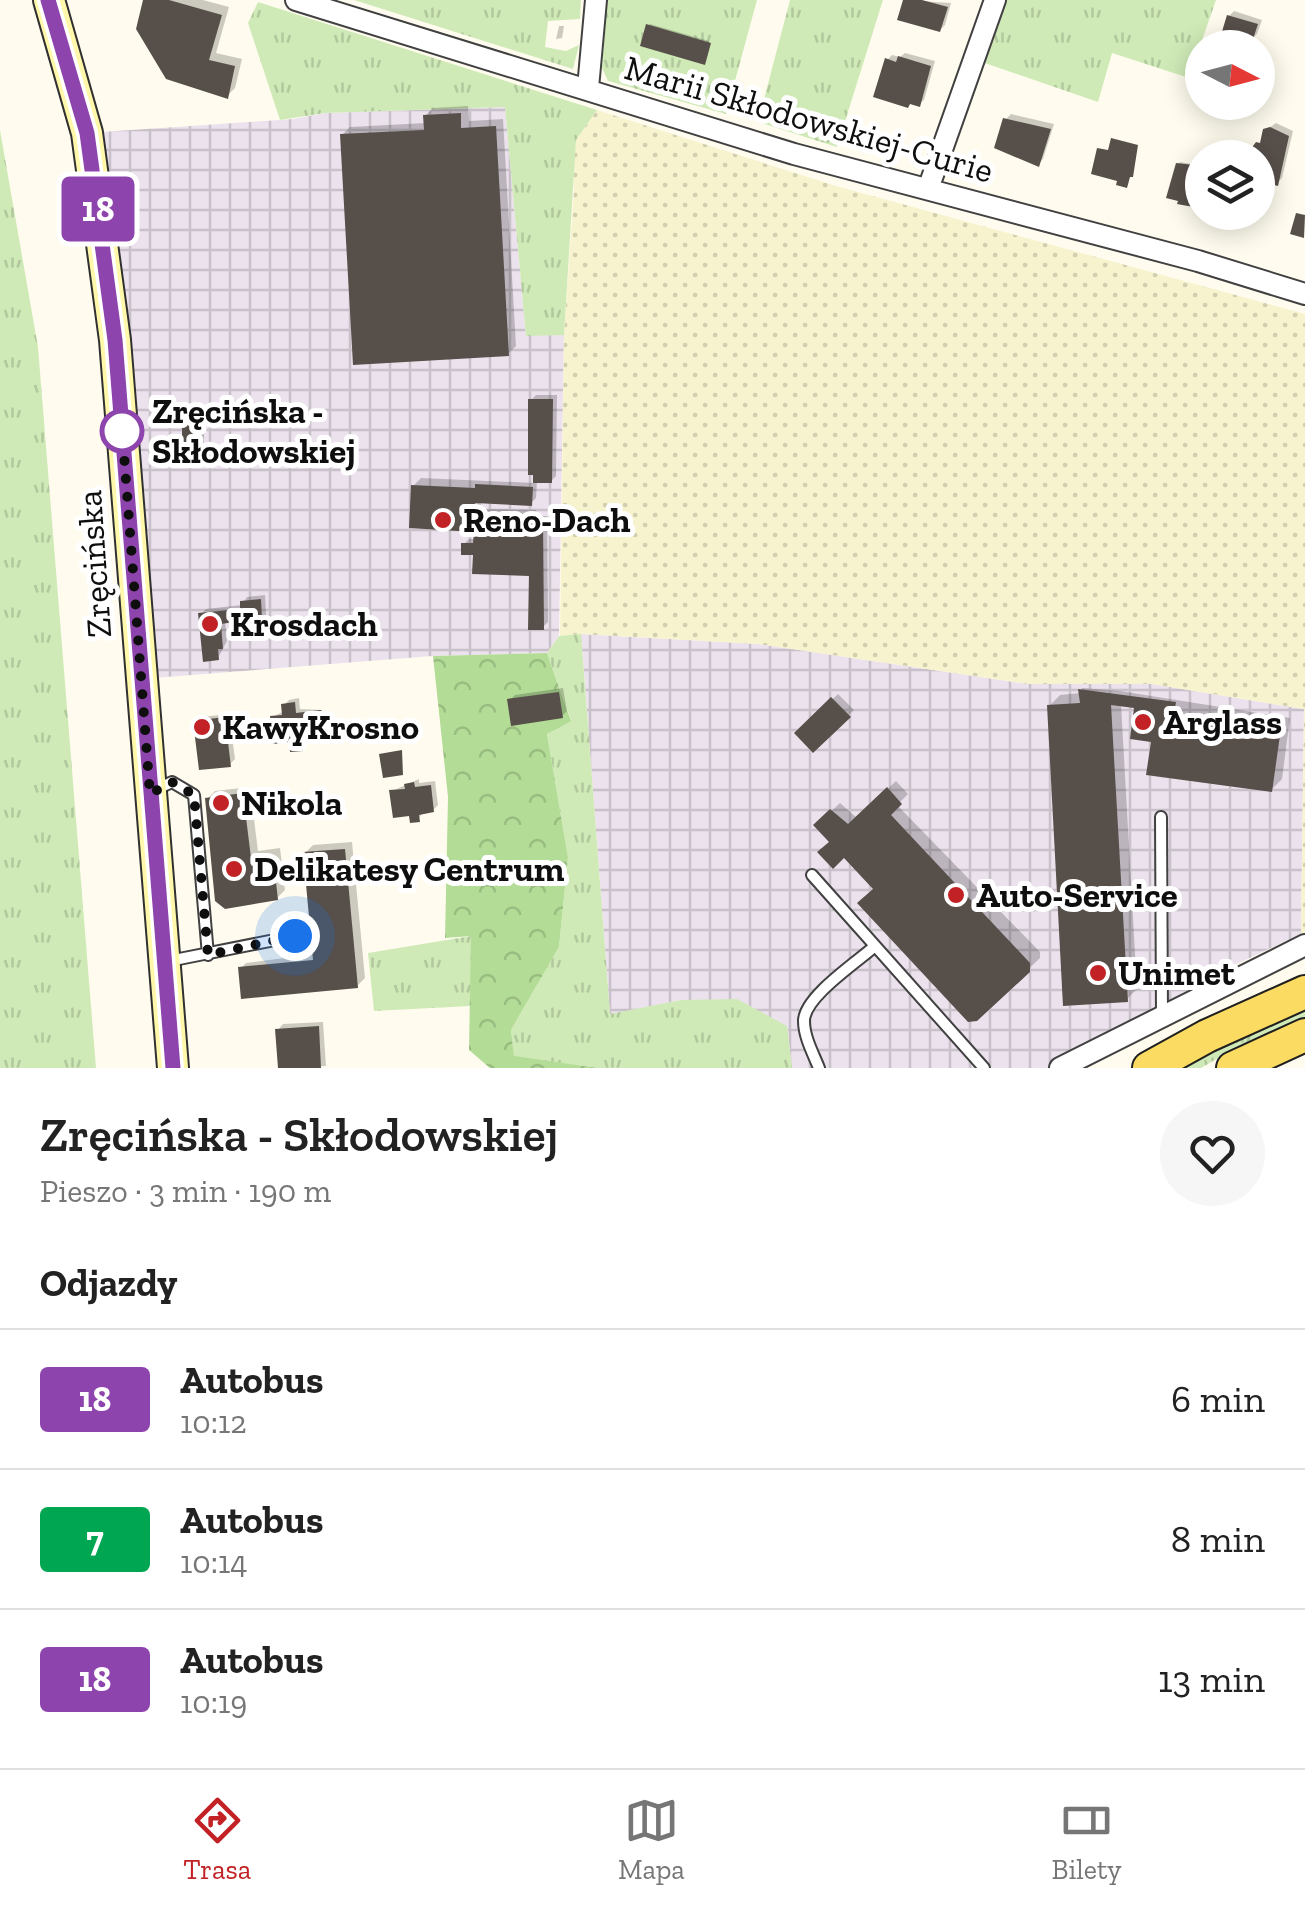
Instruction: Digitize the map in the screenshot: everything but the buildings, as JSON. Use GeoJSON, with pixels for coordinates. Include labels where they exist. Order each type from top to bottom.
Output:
{"type":"FeatureCollection","features":[{"type":"Feature","properties":{"kind":"main road"},"geometry":{"type":"LineString","coordinates":[[1149,1068],[1206,1036],[1305,992]]}},
{"type":"Feature","properties":{"kind":"main road"},"geometry":{"type":"LineString","coordinates":[[1233,1068],[1305,1035]]}},
{"type":"Feature","properties":{"kind":"street","name":"Zręcińska"},"geometry":{"type":"LineString","coordinates":[[48,0],[87,133],[115,340],[173,1068]]}},
{"type":"Feature","properties":{"kind":"street","name":"Marii Skłodowskiej-Curie"},"geometry":{"type":"LineString","coordinates":[[296,0],[794,154],[1198,261],[1305,294]]}},
{"type":"Feature","properties":{"kind":"street"},"geometry":{"type":"LineString","coordinates":[[588,88],[596,0]]}},
{"type":"Feature","properties":{"kind":"street"},"geometry":{"type":"LineString","coordinates":[[928,189],[994,0]]}},
{"type":"Feature","properties":{"kind":"street"},"geometry":{"type":"LineString","coordinates":[[1060,1068],[1305,945]]}},
{"type":"Feature","properties":{"kind":"lane"},"geometry":{"type":"LineString","coordinates":[[150,794],[172,782],[194,795],[208,955]]}},
{"type":"Feature","properties":{"kind":"lane"},"geometry":{"type":"LineString","coordinates":[[1161,817],[1162,1017]]}},
{"type":"Feature","properties":{"kind":"lane"},"geometry":{"type":"LineString","coordinates":[[812,875],[981,1067]]}},
{"type":"Feature","properties":{"kind":"lane"},"geometry":{"type":"LineString","coordinates":[[164,961],[295,936]]}},
{"type":"Feature","properties":{"kind":"lane"},"geometry":{"type":"LineString","coordinates":[[819,1068],[805,1034],[809,1002],[875,946]]}},
{"type":"Feature","properties":{"kind":"shaded area"},"geometry":{"type":"Polygon","coordinates":[[[505,107],[526,335],[564,335],[559,636],[547,653],[433,656],[141,679],[87,133],[293,119],[325,113],[505,107]]]}},
{"type":"Feature","properties":{"kind":"shaded area"},"geometry":{"type":"Polygon","coordinates":[[[597,110],[836,186],[1305,314],[1305,932],[1301,934],[1304,709],[1152,684],[1028,684],[758,644],[560,636],[564,335],[573,163],[576,140],[597,110]]]}},
{"type":"Feature","properties":{"kind":"shaded area"},"geometry":{"type":"Polygon","coordinates":[[[581,634],[758,644],[1028,684],[1152,684],[1304,709],[1301,934],[1188,987],[1183,1016],[1087,1068],[792,1068],[787,1026],[681,1000],[610,1015],[581,634]]]}},
{"type":"Feature","properties":{"kind":"green space"},"geometry":{"type":"Polygon","coordinates":[[[354,0],[581,0],[580,19],[548,21],[545,47],[566,51],[579,45],[573,69],[354,0]]]}},
{"type":"Feature","properties":{"kind":"green space"},"geometry":{"type":"Polygon","coordinates":[[[607,0],[757,0],[726,114],[608,81],[602,68],[607,0]]]}},
{"type":"Feature","properties":{"kind":"green space"},"geometry":{"type":"Polygon","coordinates":[[[790,0],[883,0],[837,147],[758,122],[790,0]]]}},
{"type":"Feature","properties":{"kind":"green space"},"geometry":{"type":"Polygon","coordinates":[[[1003,0],[1216,0],[1206,30],[1185,30],[1185,77],[1112,53],[1098,102],[979,61],[1003,0]]]}},
{"type":"Feature","properties":{"kind":"green space"},"geometry":{"type":"Polygon","coordinates":[[[258,2],[597,110],[576,140],[564,335],[526,336],[505,107],[325,113],[280,120],[248,23],[258,2]]]}},
{"type":"Feature","properties":{"kind":"green space"},"geometry":{"type":"Polygon","coordinates":[[[0,130],[38,347],[96,1068],[0,1068],[0,130]]]}},
{"type":"Feature","properties":{"kind":"green space"},"geometry":{"type":"Polygon","coordinates":[[[581,634],[610,1014],[681,1000],[737,999],[787,1026],[792,1068],[598,1068],[514,1057],[511,1030],[559,947],[568,857],[547,734],[571,720],[547,653],[559,636],[581,634]]]}},
{"type":"Feature","properties":{"kind":"green space"},"geometry":{"type":"Polygon","coordinates":[[[547,653],[571,721],[547,734],[568,857],[559,947],[511,1030],[514,1056],[598,1068],[490,1068],[469,1050],[471,936],[445,938],[448,797],[433,656],[547,653]]]}},
{"type":"Feature","properties":{"kind":"green space"},"geometry":{"type":"Polygon","coordinates":[[[471,936],[471,1006],[374,1011],[368,953],[471,936]]]}},
{"type":"Feature","properties":{"kind":"green space"},"geometry":{"type":"Polygon","coordinates":[[[1305,1006],[1305,1017],[1237,1047],[1201,1068],[1175,1068],[1305,1006]]]}},
{"type":"Feature","properties":{"kind":"bus line","name":"18"},"geometry":{"type":"LineString","coordinates":[[48,0],[87,133],[115,340],[173,1068]]}},
{"type":"Feature","properties":{"kind":"place","name":"Zręcińska - Skłodowskiej"},"geometry":{"type":"Point","coordinates":[122,431]}},
{"type":"Feature","properties":{"kind":"place","name":"Reno-Dach"},"geometry":{"type":"Point","coordinates":[443,520]}},
{"type":"Feature","properties":{"kind":"place","name":"Krosdach"},"geometry":{"type":"Point","coordinates":[210,624]}},
{"type":"Feature","properties":{"kind":"place","name":"Arglass"},"geometry":{"type":"Point","coordinates":[1143,722]}},
{"type":"Feature","properties":{"kind":"place","name":"KawyKrosno"},"geometry":{"type":"Point","coordinates":[202,727]}},
{"type":"Feature","properties":{"kind":"place","name":"Nikola"},"geometry":{"type":"Point","coordinates":[221,803]}},
{"type":"Feature","properties":{"kind":"place","name":"Delikatesy Centrum"},"geometry":{"type":"Point","coordinates":[234,869]}},
{"type":"Feature","properties":{"kind":"place","name":"Auto-Service"},"geometry":{"type":"Point","coordinates":[956,895]}},
{"type":"Feature","properties":{"kind":"place","name":"Unimet"},"geometry":{"type":"Point","coordinates":[1098,973]}},
{"type":"Feature","properties":{"kind":"route"},"geometry":{"type":"LineString","coordinates":[[122,431],[150,794],[172,782],[194,795],[208,955],[295,936]]}}]}
